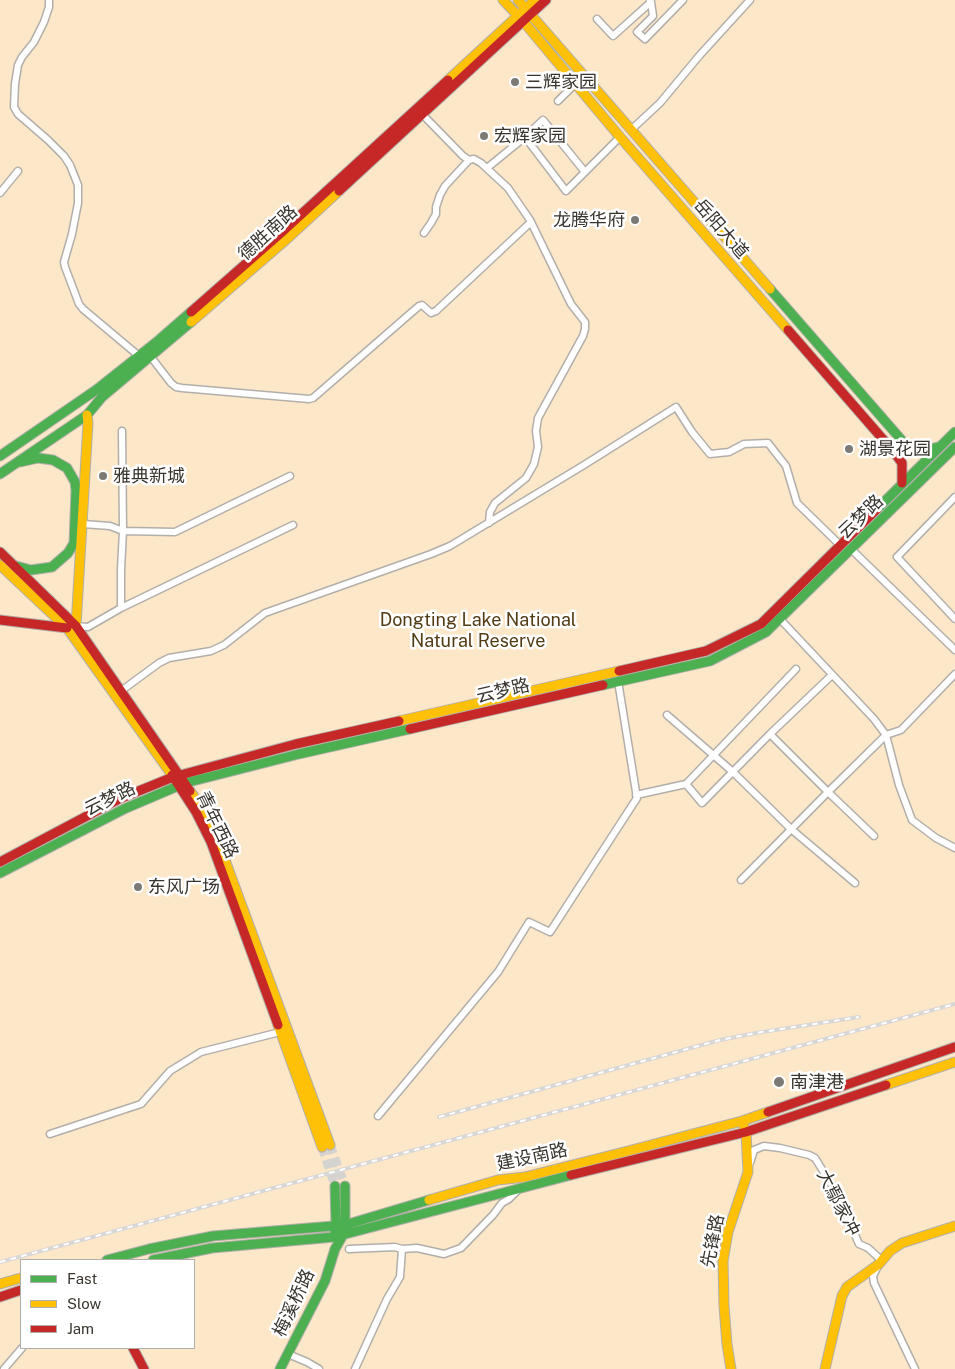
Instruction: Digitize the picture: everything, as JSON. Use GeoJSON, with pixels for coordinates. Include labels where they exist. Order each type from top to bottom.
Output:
{"type":"FeatureCollection","features":[{"type":"Feature","properties":{"kind":"main road","name":"岳阳大道"},"geometry":{"type":"LineString","coordinates":[[503,0],[894,452],[902,463],[902,483]]}},
{"type":"Feature","properties":{"kind":"main road","name":"岳阳大道"},"geometry":{"type":"LineString","coordinates":[[518,0],[905,444],[910,448],[918,450],[932,450],[939,447]]}},
{"type":"Feature","properties":{"kind":"main road","name":"德胜南路"},"geometry":{"type":"LineString","coordinates":[[0,474],[86,415],[102,397],[289,237],[422,114],[528,11],[535,0]]}},
{"type":"Feature","properties":{"kind":"main road","name":"德胜南路"},"geometry":{"type":"LineString","coordinates":[[528,11],[546,0]]}},
{"type":"Feature","properties":{"kind":"main road","name":"德胜南路"},"geometry":{"type":"LineString","coordinates":[[0,456],[96,390],[159,340],[520,19]]}},
{"type":"Feature","properties":{"kind":"main road"},"geometry":{"type":"LineString","coordinates":[[0,620],[72,627],[83,524],[88,423],[86,415]]}},
{"type":"Feature","properties":{"kind":"main road"},"geometry":{"type":"LineString","coordinates":[[1,860],[119,799],[296,744],[706,651],[761,624],[955,432]]}},
{"type":"Feature","properties":{"kind":"main road","name":"云梦路"},"geometry":{"type":"LineString","coordinates":[[0,873],[179,780],[710,660],[766,632],[953,453]]}},
{"type":"Feature","properties":{"kind":"main road"},"geometry":{"type":"LineString","coordinates":[[12,564],[31,570],[42,569],[52,567],[68,553],[74,542],[76,490],[75,482],[67,468],[52,460],[38,458],[13,465]]}},
{"type":"Feature","properties":{"kind":"main road","name":"青年西路"},"geometry":{"type":"LineString","coordinates":[[0,552],[72,627],[121,691],[179,780],[211,842],[280,1032],[326,1146],[215,833],[202,808],[179,780],[72,627],[0,565]]}},
{"type":"Feature","properties":{"kind":"main road","name":"建设南路"},"geometry":{"type":"LineString","coordinates":[[111,1259],[213,1236],[264,1231],[340,1231],[498,1180],[525,1177],[742,1122],[955,1046]]}},
{"type":"Feature","properties":{"kind":"main road","name":"建设南路"},"geometry":{"type":"LineString","coordinates":[[158,1259],[212,1248],[340,1231],[519,1189],[746,1132],[955,1062]]}},
{"type":"Feature","properties":{"kind":"main road","name":"先锋路"},"geometry":{"type":"LineString","coordinates":[[731,1369],[724,1306],[723,1261],[728,1232],[748,1172],[746,1132],[742,1122]]}},
{"type":"Feature","properties":{"kind":"main road"},"geometry":{"type":"LineString","coordinates":[[340,1186],[340,1231]]}},
{"type":"Feature","properties":{"kind":"main road"},"geometry":{"type":"LineString","coordinates":[[825,1369],[842,1296],[854,1281],[879,1264],[890,1251],[902,1243],[955,1226]]}},
{"type":"Feature","properties":{"kind":"main road","name":"梅溪桥路"},"geometry":{"type":"LineString","coordinates":[[280,1369],[325,1281],[340,1231]]}},
{"type":"Feature","properties":{"kind":"main road"},"geometry":{"type":"LineString","coordinates":[[0,1284],[20,1278]]}},
{"type":"Feature","properties":{"kind":"main road"},"geometry":{"type":"LineString","coordinates":[[0,1297],[20,1291]]}},
{"type":"Feature","properties":{"kind":"main road"},"geometry":{"type":"LineString","coordinates":[[134,1349],[144,1369]]}},
{"type":"Feature","properties":{"kind":"street"},"geometry":{"type":"LineString","coordinates":[[49,0],[49,7],[44,22],[34,42],[18,65],[14,107],[18,114],[64,156],[78,185],[78,203],[64,262],[79,304],[139,356]]}},
{"type":"Feature","properties":{"kind":"street"},"geometry":{"type":"LineString","coordinates":[[650,1],[653,16],[637,32],[646,39],[682,0]]}},
{"type":"Feature","properties":{"kind":"street"},"geometry":{"type":"LineString","coordinates":[[632,129],[660,103],[699,56],[750,0]]}},
{"type":"Feature","properties":{"kind":"street"},"geometry":{"type":"LineString","coordinates":[[597,19],[614,36],[650,1]]}},
{"type":"Feature","properties":{"kind":"street"},"geometry":{"type":"LineString","coordinates":[[558,101],[575,84]]}},
{"type":"Feature","properties":{"kind":"street"},"geometry":{"type":"LineString","coordinates":[[422,114],[463,156],[469,160],[474,159],[487,168],[508,188],[531,222],[571,304],[585,322],[583,336],[538,418],[536,426],[537,454],[530,471],[526,478],[495,504],[490,512],[489,523]]}},
{"type":"Feature","properties":{"kind":"street"},"geometry":{"type":"LineString","coordinates":[[487,168],[545,114]]}},
{"type":"Feature","properties":{"kind":"street"},"geometry":{"type":"LineString","coordinates":[[487,168],[543,120],[584,172]]}},
{"type":"Feature","properties":{"kind":"street"},"geometry":{"type":"LineString","coordinates":[[525,137],[566,191],[620,137]]}},
{"type":"Feature","properties":{"kind":"street"},"geometry":{"type":"LineString","coordinates":[[424,233],[436,214],[436,207],[442,191],[469,160]]}},
{"type":"Feature","properties":{"kind":"street"},"geometry":{"type":"LineString","coordinates":[[0,193],[18,171]]}},
{"type":"Feature","properties":{"kind":"street"},"geometry":{"type":"LineString","coordinates":[[151,357],[176,387],[313,398],[419,306],[422,305],[432,313],[436,311],[531,222]]}},
{"type":"Feature","properties":{"kind":"street"},"geometry":{"type":"LineString","coordinates":[[121,691],[159,663],[169,658],[211,650],[224,645],[266,612],[440,551],[489,523],[676,407],[692,432],[710,454],[729,452],[744,444],[768,443],[786,466],[797,503],[840,545]]}},
{"type":"Feature","properties":{"kind":"street"},"geometry":{"type":"LineString","coordinates":[[121,608],[123,531],[122,431]]}},
{"type":"Feature","properties":{"kind":"street"},"geometry":{"type":"LineString","coordinates":[[83,524],[110,526],[123,531],[175,532],[290,476]]}},
{"type":"Feature","properties":{"kind":"street"},"geometry":{"type":"LineString","coordinates":[[954,618],[897,558],[955,497]]}},
{"type":"Feature","properties":{"kind":"street"},"geometry":{"type":"LineString","coordinates":[[72,627],[88,627],[121,608],[292,525]]}},
{"type":"Feature","properties":{"kind":"street"},"geometry":{"type":"LineString","coordinates":[[851,549],[955,650]]}},
{"type":"Feature","properties":{"kind":"street"},"geometry":{"type":"LineString","coordinates":[[780,619],[874,719],[886,735],[899,784],[912,820],[936,838],[955,848]]}},
{"type":"Feature","properties":{"kind":"street"},"geometry":{"type":"LineString","coordinates":[[636,795],[686,784],[796,669]]}},
{"type":"Feature","properties":{"kind":"street"},"geometry":{"type":"LineString","coordinates":[[741,880],[886,735],[901,730],[955,674]]}},
{"type":"Feature","properties":{"kind":"street"},"geometry":{"type":"LineString","coordinates":[[686,784],[702,803],[832,675]]}},
{"type":"Feature","properties":{"kind":"street"},"geometry":{"type":"LineString","coordinates":[[378,1116],[498,972],[529,922],[550,932],[637,798],[618,681]]}},
{"type":"Feature","properties":{"kind":"street"},"geometry":{"type":"LineString","coordinates":[[667,715],[733,772],[792,829],[855,883]]}},
{"type":"Feature","properties":{"kind":"street"},"geometry":{"type":"LineString","coordinates":[[770,734],[874,836]]}},
{"type":"Feature","properties":{"kind":"street"},"geometry":{"type":"LineString","coordinates":[[50,1134],[141,1104],[170,1071],[201,1052],[280,1032]]}},
{"type":"Feature","properties":{"kind":"street","name":"大鄢家冲"},"geometry":{"type":"LineString","coordinates":[[748,1172],[754,1150],[764,1146],[780,1148],[815,1158],[836,1192],[859,1244],[868,1248],[879,1258],[879,1264]]}},
{"type":"Feature","properties":{"kind":"street"},"geometry":{"type":"LineString","coordinates":[[349,1249],[417,1248],[444,1254],[461,1248],[502,1202],[509,1199],[519,1189]]}},
{"type":"Feature","properties":{"kind":"street"},"geometry":{"type":"LineString","coordinates":[[355,1369],[384,1306],[400,1277],[402,1249]]}},
{"type":"Feature","properties":{"kind":"street"},"geometry":{"type":"LineString","coordinates":[[879,1264],[873,1276],[874,1283],[915,1369]]}},
{"type":"Feature","properties":{"kind":"street"},"geometry":{"type":"LineString","coordinates":[[4,1369],[21,1349]]}},
{"type":"Feature","properties":{"kind":"street"},"geometry":{"type":"LineString","coordinates":[[288,1354],[319,1369]]}},
{"type":"Feature","properties":{"kind":"green space","name":"Dongting Lake National Natural Reserve"},"geometry":{"type":"Polygon","coordinates":[[[0,0],[955,0],[955,1369],[0,1369],[0,0]]]}},
{"type":"Feature","properties":{"kind":"tunnel"},"geometry":{"type":"LineString","coordinates":[[330,1145],[345,1186]]}},
{"type":"Feature","properties":{"kind":"tunnel"},"geometry":{"type":"LineString","coordinates":[[322,1147],[335,1186]]}},
{"type":"Feature","properties":{"kind":"railway"},"geometry":{"type":"LineString","coordinates":[[0,1262],[955,1004]]}},
{"type":"Feature","properties":{"kind":"railway"},"geometry":{"type":"LineString","coordinates":[[439,1117],[720,1040],[859,1017]]}},
{"type":"Feature","properties":{"kind":"traffic: fast"},"geometry":{"type":"LineString","coordinates":[[770,289],[905,444],[910,448],[918,450],[938,447]]}},
{"type":"Feature","properties":{"kind":"traffic: fast"},"geometry":{"type":"LineString","coordinates":[[0,456],[96,390],[191,312]]}},
{"type":"Feature","properties":{"kind":"traffic: fast"},"geometry":{"type":"LineString","coordinates":[[0,474],[87,415],[102,397],[191,322]]}},
{"type":"Feature","properties":{"kind":"traffic: fast"},"geometry":{"type":"LineString","coordinates":[[877,509],[955,432]]}},
{"type":"Feature","properties":{"kind":"traffic: fast"},"geometry":{"type":"LineString","coordinates":[[603,685],[710,661],[766,632],[955,447]]}},
{"type":"Feature","properties":{"kind":"traffic: fast"},"geometry":{"type":"LineString","coordinates":[[16,566],[31,570],[52,567],[68,553],[74,543],[76,490],[75,482],[67,468],[53,460],[38,458],[20,462]]}},
{"type":"Feature","properties":{"kind":"traffic: fast"},"geometry":{"type":"LineString","coordinates":[[0,873],[124,809],[185,783],[299,754],[410,729]]}},
{"type":"Feature","properties":{"kind":"traffic: fast"},"geometry":{"type":"LineString","coordinates":[[158,1259],[212,1248],[334,1237],[571,1175]]}},
{"type":"Feature","properties":{"kind":"traffic: fast"},"geometry":{"type":"LineString","coordinates":[[335,1186],[335,1232]]}},
{"type":"Feature","properties":{"kind":"traffic: fast"},"geometry":{"type":"LineString","coordinates":[[280,1369],[325,1281],[335,1249],[343,1235],[345,1225],[345,1186]]}},
{"type":"Feature","properties":{"kind":"traffic: fast"},"geometry":{"type":"LineString","coordinates":[[111,1259],[213,1236],[345,1225],[429,1200]]}},
{"type":"Feature","properties":{"kind":"traffic: slow"},"geometry":{"type":"LineString","coordinates":[[503,0],[788,330]]}},
{"type":"Feature","properties":{"kind":"traffic: slow"},"geometry":{"type":"LineString","coordinates":[[518,0],[770,289]]}},
{"type":"Feature","properties":{"kind":"traffic: slow"},"geometry":{"type":"LineString","coordinates":[[448,80],[535,0]]}},
{"type":"Feature","properties":{"kind":"traffic: slow"},"geometry":{"type":"LineString","coordinates":[[191,322],[339,191]]}},
{"type":"Feature","properties":{"kind":"traffic: slow"},"geometry":{"type":"LineString","coordinates":[[76,626],[87,415]]}},
{"type":"Feature","properties":{"kind":"traffic: slow"},"geometry":{"type":"LineString","coordinates":[[0,565],[67,628],[172,775]]}},
{"type":"Feature","properties":{"kind":"traffic: slow"},"geometry":{"type":"LineString","coordinates":[[399,721],[619,671]]}},
{"type":"Feature","properties":{"kind":"traffic: slow"},"geometry":{"type":"LineString","coordinates":[[190,791],[202,808],[215,833],[330,1145]]}},
{"type":"Feature","properties":{"kind":"traffic: slow"},"geometry":{"type":"LineString","coordinates":[[278,1025],[322,1147]]}},
{"type":"Feature","properties":{"kind":"traffic: slow"},"geometry":{"type":"LineString","coordinates":[[886,1085],[955,1062]]}},
{"type":"Feature","properties":{"kind":"traffic: slow"},"geometry":{"type":"LineString","coordinates":[[429,1200],[498,1180],[525,1177],[628,1151],[742,1121],[768,1112]]}},
{"type":"Feature","properties":{"kind":"traffic: slow"},"geometry":{"type":"LineString","coordinates":[[731,1369],[724,1306],[723,1261],[728,1232],[748,1172],[746,1132],[742,1121]]}},
{"type":"Feature","properties":{"kind":"traffic: slow"},"geometry":{"type":"LineString","coordinates":[[825,1369],[842,1296],[847,1287],[879,1264],[890,1251],[902,1243],[955,1226]]}},
{"type":"Feature","properties":{"kind":"traffic: slow"},"geometry":{"type":"LineString","coordinates":[[0,1284],[20,1278]]}},
{"type":"Feature","properties":{"kind":"traffic: jam"},"geometry":{"type":"LineString","coordinates":[[339,191],[546,0]]}},
{"type":"Feature","properties":{"kind":"traffic: jam"},"geometry":{"type":"LineString","coordinates":[[191,312],[282,232],[448,80]]}},
{"type":"Feature","properties":{"kind":"traffic: jam"},"geometry":{"type":"LineString","coordinates":[[788,330],[894,452],[902,463],[902,483]]}},
{"type":"Feature","properties":{"kind":"traffic: jam"},"geometry":{"type":"LineString","coordinates":[[619,671],[706,651],[761,624],[877,509]]}},
{"type":"Feature","properties":{"kind":"traffic: jam"},"geometry":{"type":"LineString","coordinates":[[0,552],[76,626],[190,791]]}},
{"type":"Feature","properties":{"kind":"traffic: jam"},"geometry":{"type":"LineString","coordinates":[[0,620],[67,628]]}},
{"type":"Feature","properties":{"kind":"traffic: jam"},"geometry":{"type":"LineString","coordinates":[[410,729],[603,685]]}},
{"type":"Feature","properties":{"kind":"traffic: jam"},"geometry":{"type":"LineString","coordinates":[[0,862],[119,799],[173,777],[296,744],[399,721]]}},
{"type":"Feature","properties":{"kind":"traffic: jam"},"geometry":{"type":"LineString","coordinates":[[172,775],[196,812],[211,842],[278,1025]]}},
{"type":"Feature","properties":{"kind":"traffic: jam"},"geometry":{"type":"LineString","coordinates":[[768,1112],[955,1047]]}},
{"type":"Feature","properties":{"kind":"traffic: jam"},"geometry":{"type":"LineString","coordinates":[[571,1175],[746,1132],[886,1085]]}},
{"type":"Feature","properties":{"kind":"traffic: jam"},"geometry":{"type":"LineString","coordinates":[[0,1297],[20,1290]]}},
{"type":"Feature","properties":{"kind":"traffic: jam"},"geometry":{"type":"LineString","coordinates":[[134,1349],[144,1369]]}},
{"type":"Feature","properties":{"kind":"place","name":"三辉家园"},"geometry":{"type":"Point","coordinates":[515,82]}},
{"type":"Feature","properties":{"kind":"place","name":"宏辉家园"},"geometry":{"type":"Point","coordinates":[484,136]}},
{"type":"Feature","properties":{"kind":"place","name":"龙腾华府"},"geometry":{"type":"Point","coordinates":[635,220]}},
{"type":"Feature","properties":{"kind":"place","name":"湖景花园"},"geometry":{"type":"Point","coordinates":[849,449]}},
{"type":"Feature","properties":{"kind":"place","name":"雅典新城"},"geometry":{"type":"Point","coordinates":[103,476]}},
{"type":"Feature","properties":{"kind":"place","name":"东风广场"},"geometry":{"type":"Point","coordinates":[138,887]}},
{"type":"Feature","properties":{"kind":"place","name":"南津港"},"geometry":{"type":"Point","coordinates":[779,1082]}}]}
